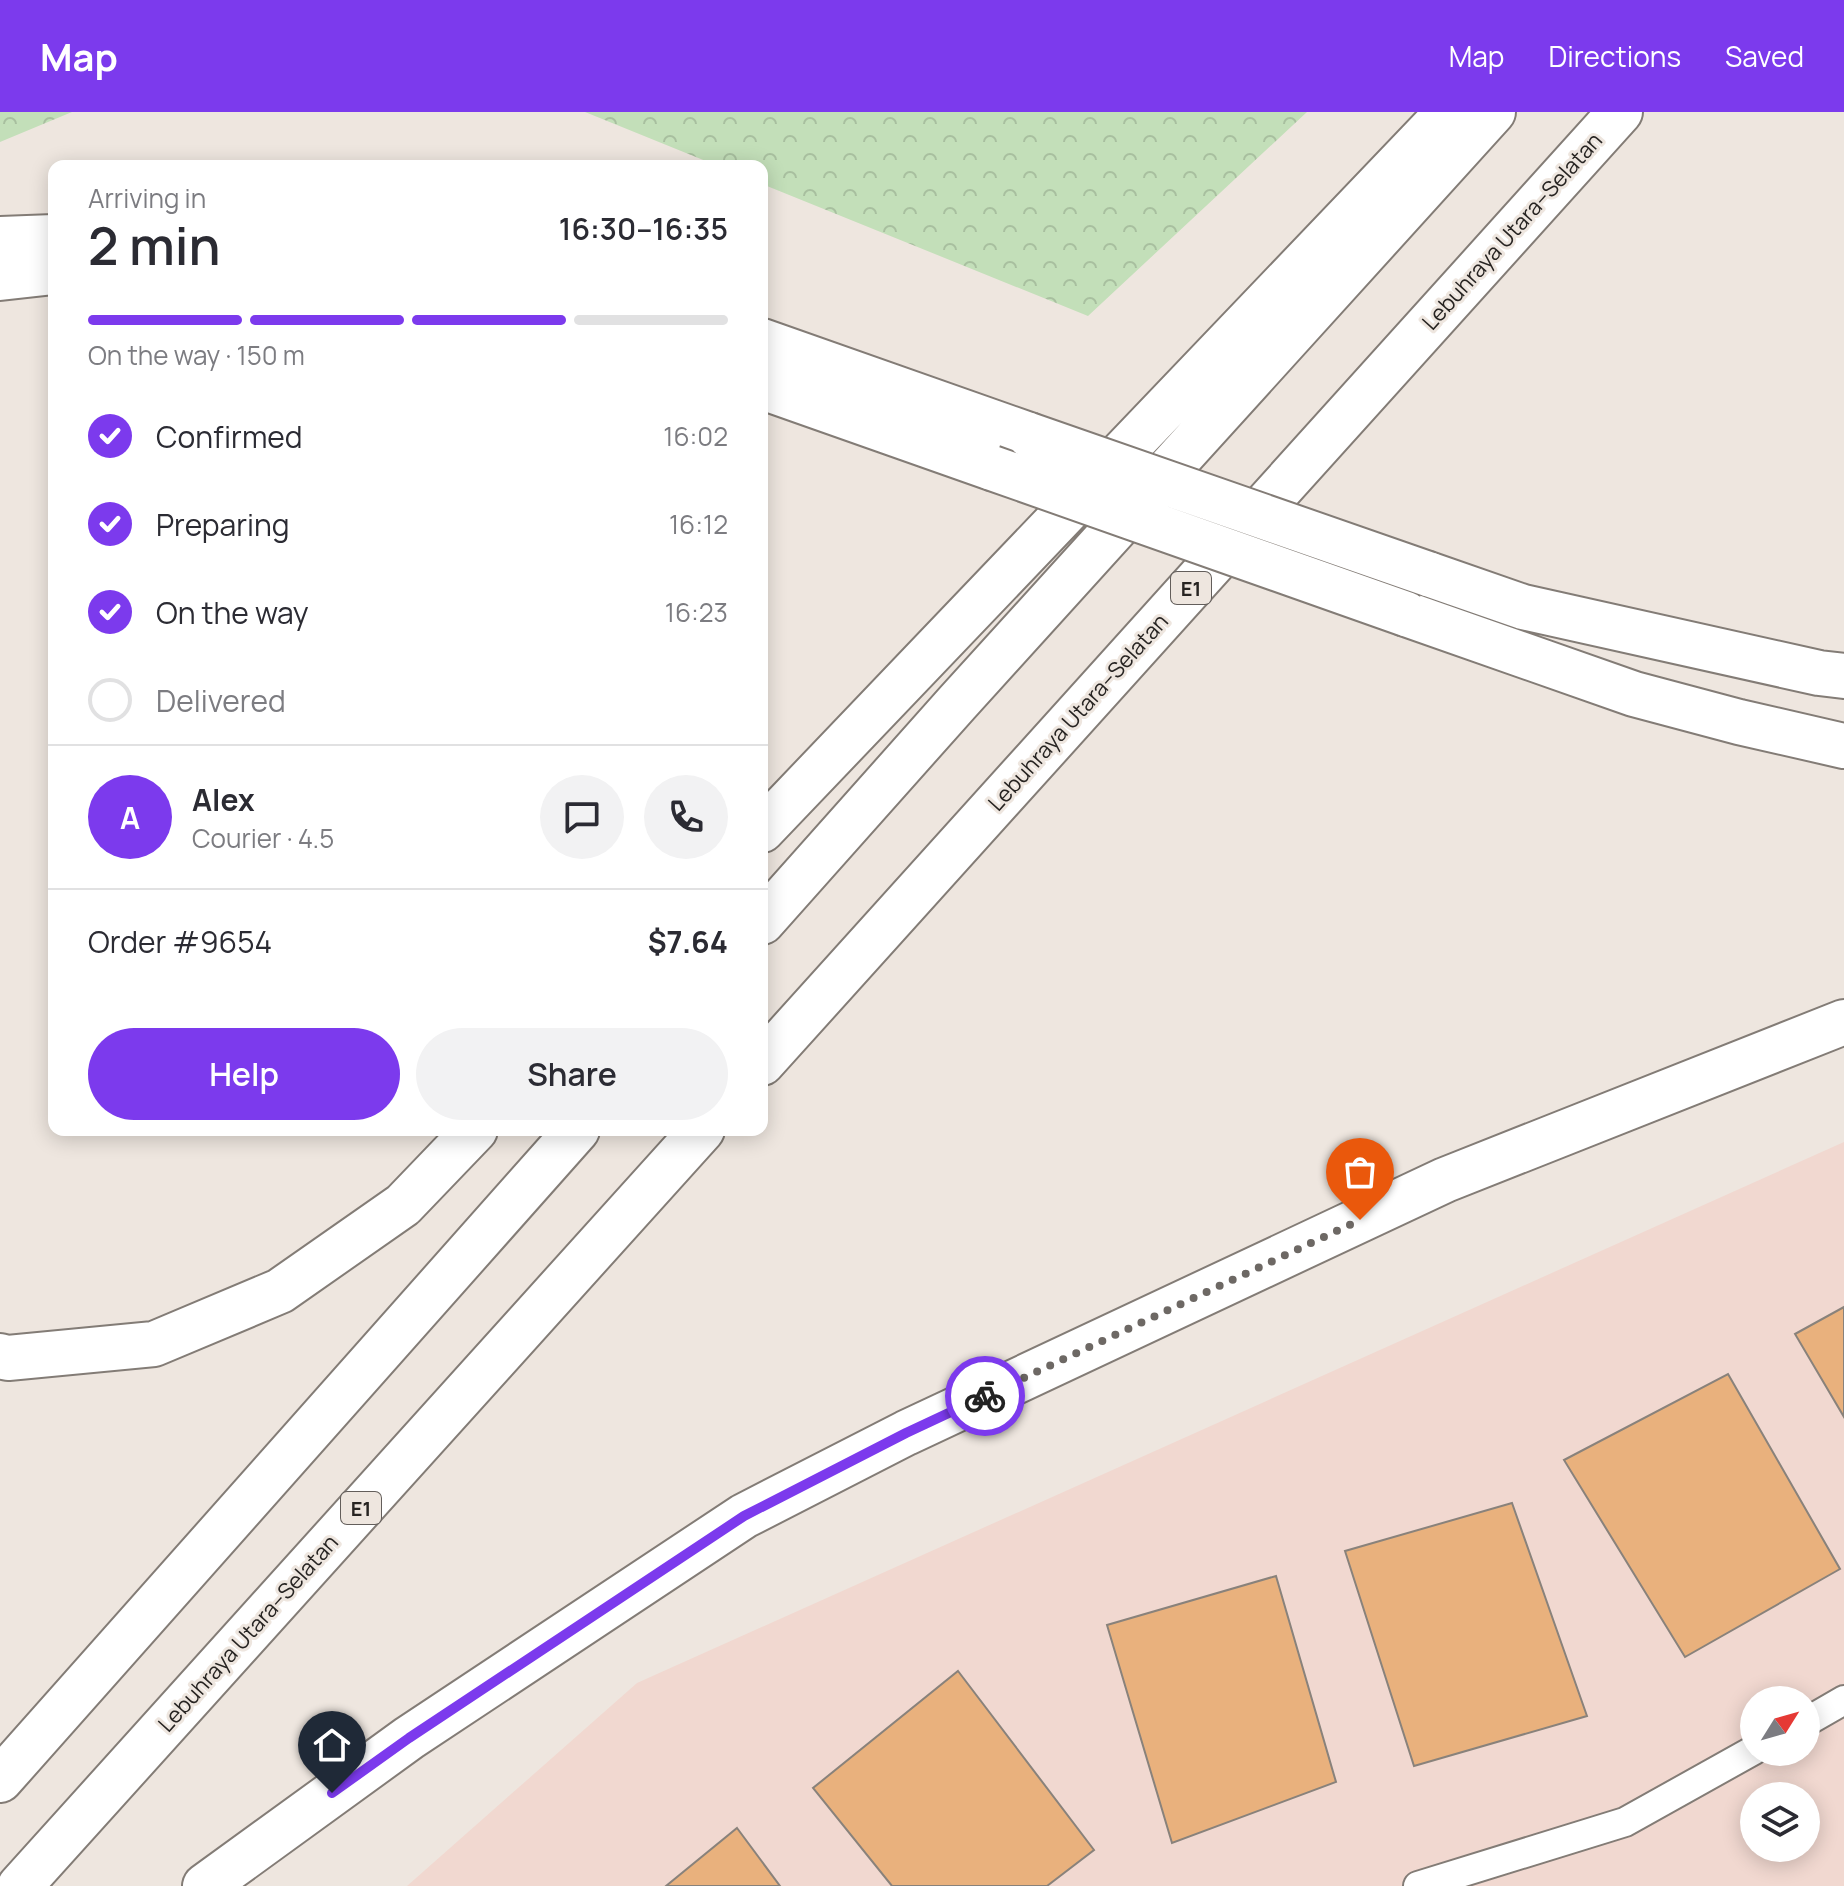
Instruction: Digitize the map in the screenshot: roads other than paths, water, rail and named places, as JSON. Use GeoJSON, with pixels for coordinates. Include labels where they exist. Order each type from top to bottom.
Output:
{"type":"FeatureCollection","features":[{"type":"Feature","properties":{"kind":"highway"},"geometry":{"type":"LineString","coordinates":[[768,824],[1448,112]]}},
{"type":"Feature","properties":{"kind":"highway"},"geometry":{"type":"LineString","coordinates":[[768,915],[967,691],[1493,112]]}},
{"type":"Feature","properties":{"kind":"highway","name":"Lebuhraya Utara–Selatan"},"geometry":{"type":"LineString","coordinates":[[768,1056],[1620,112]]}},
{"type":"Feature","properties":{"kind":"highway"},"geometry":{"type":"LineString","coordinates":[[0,239],[48,237]]}},
{"type":"Feature","properties":{"kind":"highway"},"geometry":{"type":"LineString","coordinates":[[0,278],[48,273]]}},
{"type":"Feature","properties":{"kind":"highway"},"geometry":{"type":"LineString","coordinates":[[768,343],[1523,607],[1844,676]]}},
{"type":"Feature","properties":{"kind":"highway"},"geometry":{"type":"LineString","coordinates":[[768,389],[1634,694],[1844,746]]}},
{"type":"Feature","properties":{"kind":"highway"},"geometry":{"type":"LineString","coordinates":[[205,1886],[409,1738],[744,1516],[906,1433],[1445,1180],[1844,1022]]}},
{"type":"Feature","properties":{"kind":"highway"},"geometry":{"type":"LineString","coordinates":[[0,1356],[8,1358],[154,1344],[280,1291],[403,1205],[469,1136]]}},
{"type":"Feature","properties":{"kind":"highway"},"geometry":{"type":"LineString","coordinates":[[0,1780],[572,1136]]}},
{"type":"Feature","properties":{"kind":"highway","name":"Lebuhraya Utara–Selatan"},"geometry":{"type":"LineString","coordinates":[[20,1886],[697,1136]]}},
{"type":"Feature","properties":{"kind":"street"},"geometry":{"type":"LineString","coordinates":[[1820,1714],[1844,1700]]}},
{"type":"Feature","properties":{"kind":"street"},"geometry":{"type":"LineString","coordinates":[[1418,1886],[1625,1822],[1740,1758]]}}]}
